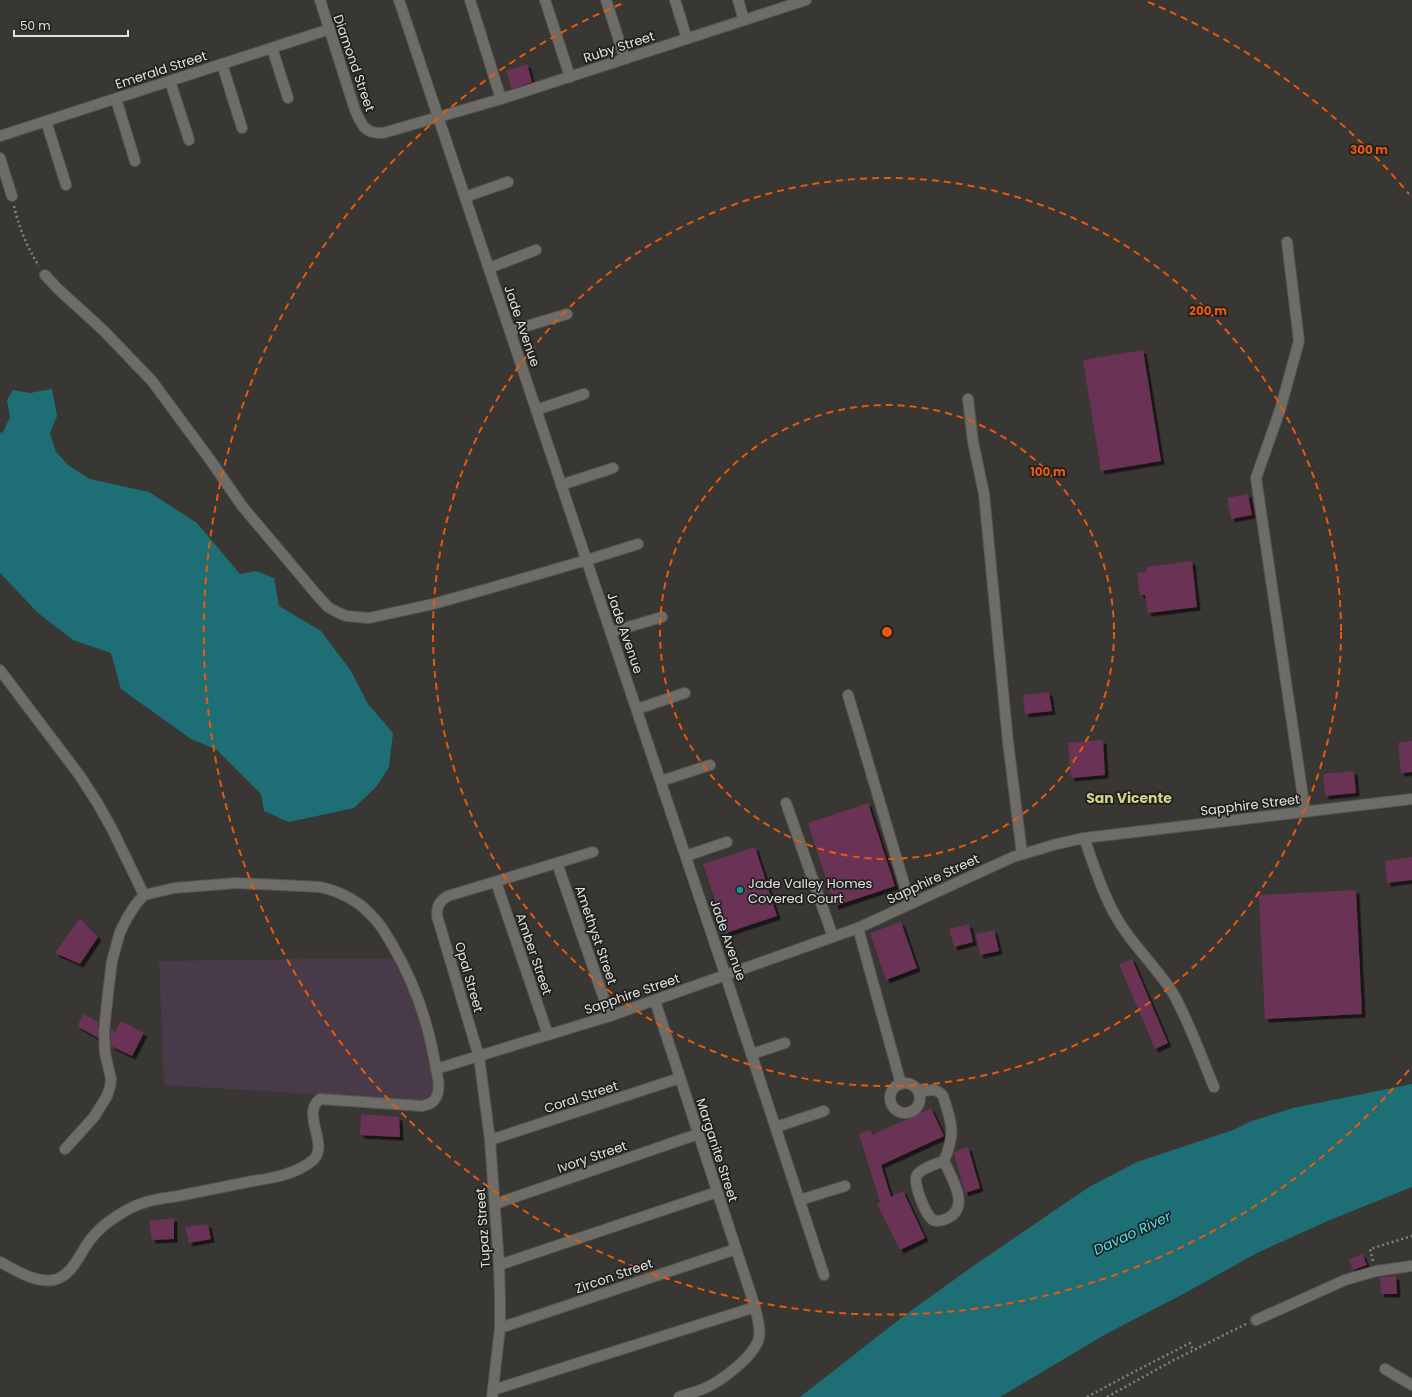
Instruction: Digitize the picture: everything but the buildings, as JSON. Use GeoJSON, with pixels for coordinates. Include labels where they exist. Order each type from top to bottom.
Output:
{"type":"FeatureCollection","features":[{"type":"Feature","properties":{"kind":"street","name":"Diamond Street"},"geometry":{"type":"LineString","coordinates":[[320,0],[355,110],[362,125],[368,132],[383,133],[438,117]]}},
{"type":"Feature","properties":{"kind":"street","name":"Jade Avenue"},"geometry":{"type":"LineString","coordinates":[[399,0],[726,974],[824,1275]]}},
{"type":"Feature","properties":{"kind":"street"},"geometry":{"type":"LineString","coordinates":[[470,0],[501,99]]}},
{"type":"Feature","properties":{"kind":"street"},"geometry":{"type":"LineString","coordinates":[[545,0],[570,77]]}},
{"type":"Feature","properties":{"kind":"street"},"geometry":{"type":"LineString","coordinates":[[606,0],[625,59]]}},
{"type":"Feature","properties":{"kind":"street"},"geometry":{"type":"LineString","coordinates":[[674,0],[687,39]]}},
{"type":"Feature","properties":{"kind":"street"},"geometry":{"type":"LineString","coordinates":[[738,0],[744,20]]}},
{"type":"Feature","properties":{"kind":"street","name":"Ruby Street"},"geometry":{"type":"LineString","coordinates":[[438,117],[501,99],[805,0]]}},
{"type":"Feature","properties":{"kind":"street","name":"Emerald Street"},"geometry":{"type":"LineString","coordinates":[[0,136],[330,29]]}},
{"type":"Feature","properties":{"kind":"street"},"geometry":{"type":"LineString","coordinates":[[272,48],[288,98]]}},
{"type":"Feature","properties":{"kind":"street"},"geometry":{"type":"LineString","coordinates":[[222,64],[242,128]]}},
{"type":"Feature","properties":{"kind":"street"},"geometry":{"type":"LineString","coordinates":[[170,81],[189,140]]}},
{"type":"Feature","properties":{"kind":"street"},"geometry":{"type":"LineString","coordinates":[[116,99],[135,161]]}},
{"type":"Feature","properties":{"kind":"street"},"geometry":{"type":"LineString","coordinates":[[46,121],[66,185]]}},
{"type":"Feature","properties":{"kind":"street"},"geometry":{"type":"LineString","coordinates":[[0,158],[12,196]]}},
{"type":"Feature","properties":{"kind":"street"},"geometry":{"type":"LineString","coordinates":[[465,197],[508,182]]}},
{"type":"Feature","properties":{"kind":"street"},"geometry":{"type":"LineString","coordinates":[[1287,242],[1299,340],[1280,410],[1256,478],[1305,811]]}},
{"type":"Feature","properties":{"kind":"street"},"geometry":{"type":"LineString","coordinates":[[489,268],[536,250]]}},
{"type":"Feature","properties":{"kind":"street"},"geometry":{"type":"LineString","coordinates":[[45,274],[57,288],[103,330],[152,381],[212,462],[242,506],[317,595],[328,607],[337,612],[346,616],[369,618],[433,604],[638,544]]}},
{"type":"Feature","properties":{"kind":"street"},"geometry":{"type":"LineString","coordinates":[[510,332],[567,314]]}},
{"type":"Feature","properties":{"kind":"street"},"geometry":{"type":"LineString","coordinates":[[536,410],[584,394]]}},
{"type":"Feature","properties":{"kind":"street"},"geometry":{"type":"LineString","coordinates":[[968,399],[973,442],[984,494],[1008,742],[1022,854]]}},
{"type":"Feature","properties":{"kind":"street"},"geometry":{"type":"LineString","coordinates":[[561,485],[613,468]]}},
{"type":"Feature","properties":{"kind":"street"},"geometry":{"type":"LineString","coordinates":[[611,632],[662,617]]}},
{"type":"Feature","properties":{"kind":"street"},"geometry":{"type":"LineString","coordinates":[[0,670],[80,776],[98,804],[112,829],[144,895]]}},
{"type":"Feature","properties":{"kind":"street"},"geometry":{"type":"LineString","coordinates":[[637,709],[685,693]]}},
{"type":"Feature","properties":{"kind":"street"},"geometry":{"type":"LineString","coordinates":[[848,695],[910,904]]}},
{"type":"Feature","properties":{"kind":"street"},"geometry":{"type":"LineString","coordinates":[[661,782],[710,765]]}},
{"type":"Feature","properties":{"kind":"street","name":"Sapphire Street"},"geometry":{"type":"LineString","coordinates":[[436,1069],[610,1016],[858,928],[1022,854],[1058,844],[1084,838],[1412,799]]}},
{"type":"Feature","properties":{"kind":"street"},"geometry":{"type":"LineString","coordinates":[[786,803],[833,937]]}},
{"type":"Feature","properties":{"kind":"street"},"geometry":{"type":"LineString","coordinates":[[1084,838],[1111,909],[1128,935],[1161,975],[1174,996],[1191,1030],[1214,1087]]}},
{"type":"Feature","properties":{"kind":"street"},"geometry":{"type":"LineString","coordinates":[[686,856],[727,842]]}},
{"type":"Feature","properties":{"kind":"street"},"geometry":{"type":"LineString","coordinates":[[496,882],[593,852]]}},
{"type":"Feature","properties":{"kind":"street","name":"Amethyst Street"},"geometry":{"type":"LineString","coordinates":[[557,863],[610,1016]]}},
{"type":"Feature","properties":{"kind":"street","name":"Opal Street"},"geometry":{"type":"LineString","coordinates":[[479,1057],[437,916],[437,910],[442,900],[448,896],[496,882]]}},
{"type":"Feature","properties":{"kind":"street","name":"Amber Street"},"geometry":{"type":"LineString","coordinates":[[496,882],[548,1035]]}},
{"type":"Feature","properties":{"kind":"street"},"geometry":{"type":"LineString","coordinates":[[0,1262],[18,1272],[43,1280],[53,1280],[64,1276],[73,1267],[83,1249],[95,1234],[115,1217],[142,1203],[276,1177],[302,1168],[314,1159],[318,1151],[318,1138],[313,1109],[315,1103],[320,1099],[422,1106],[430,1104],[435,1099],[438,1091],[431,1038],[403,963],[385,933],[372,916],[352,900],[333,889],[320,886],[237,883],[174,888],[144,895],[136,904],[120,932],[112,962],[104,1032],[105,1053],[111,1080],[108,1092],[94,1117],[65,1149]]}},
{"type":"Feature","properties":{"kind":"street"},"geometry":{"type":"LineString","coordinates":[[858,928],[901,1084]]}},
{"type":"Feature","properties":{"kind":"street","name":"Marganite Street"},"geometry":{"type":"LineString","coordinates":[[654,1001],[755,1307],[760,1329],[756,1346],[750,1354],[732,1371],[704,1389],[679,1397]]}},
{"type":"Feature","properties":{"kind":"street"},"geometry":{"type":"LineString","coordinates":[[752,1054],[785,1043]]}},
{"type":"Feature","properties":{"kind":"street","name":"Tupaz Street"},"geometry":{"type":"LineString","coordinates":[[479,1057],[490,1140],[499,1266],[500,1328],[492,1394]]}},
{"type":"Feature","properties":{"kind":"street","name":"Coral Street"},"geometry":{"type":"LineString","coordinates":[[490,1140],[680,1078]]}},
{"type":"Feature","properties":{"kind":"street"},"geometry":{"type":"LineString","coordinates":[[901,1084],[912,1085],[919,1093],[920,1098],[916,1108],[911,1112],[901,1113],[892,1106],[890,1101],[890,1095],[896,1086],[901,1084]]}},
{"type":"Feature","properties":{"kind":"street"},"geometry":{"type":"LineString","coordinates":[[919,1093],[934,1089],[940,1091],[943,1096],[952,1128],[950,1146],[944,1161],[959,1197],[960,1204],[954,1215],[938,1221],[932,1220],[928,1216],[915,1186],[915,1179],[920,1171],[944,1161]]}},
{"type":"Feature","properties":{"kind":"street"},"geometry":{"type":"LineString","coordinates":[[776,1127],[824,1111]]}},
{"type":"Feature","properties":{"kind":"street","name":"Ivory Street"},"geometry":{"type":"LineString","coordinates":[[495,1204],[698,1134]]}},
{"type":"Feature","properties":{"kind":"street"},"geometry":{"type":"LineString","coordinates":[[800,1200],[845,1186]]}},
{"type":"Feature","properties":{"kind":"street"},"geometry":{"type":"LineString","coordinates":[[499,1266],[717,1192]]}},
{"type":"Feature","properties":{"kind":"street","name":"Zircon Street"},"geometry":{"type":"LineString","coordinates":[[500,1328],[736,1249]]}},
{"type":"Feature","properties":{"kind":"street"},"geometry":{"type":"LineString","coordinates":[[1256,1320],[1344,1280],[1376,1271],[1412,1266]]}},
{"type":"Feature","properties":{"kind":"street"},"geometry":{"type":"LineString","coordinates":[[492,1394],[755,1307]]}},
{"type":"Feature","properties":{"kind":"street"},"geometry":{"type":"LineString","coordinates":[[1386,1369],[1412,1385]]}},
{"type":"Feature","properties":{"kind":"path"},"geometry":{"type":"LineString","coordinates":[[12,196],[23,236],[31,253],[45,274]]}},
{"type":"Feature","properties":{"kind":"path"},"geometry":{"type":"LineString","coordinates":[[1370,1249],[1412,1236]]}},
{"type":"Feature","properties":{"kind":"path"},"geometry":{"type":"LineString","coordinates":[[1107,1397],[1193,1350],[1256,1320]]}},
{"type":"Feature","properties":{"kind":"path"},"geometry":{"type":"LineString","coordinates":[[1087,1397],[1190,1343],[1193,1350]]}},
{"type":"Feature","properties":{"kind":"shaded area"},"geometry":{"type":"Polygon","coordinates":[[[395,958],[414,1002],[426,1040],[433,1085],[432,1093],[423,1101],[164,1085],[159,961],[395,958]]]}},
{"type":"Feature","properties":{"kind":"water"},"geometry":{"type":"Polygon","coordinates":[[[52,389],[57,416],[50,433],[56,452],[68,465],[90,479],[149,492],[197,523],[240,574],[256,571],[274,578],[279,606],[321,631],[351,671],[368,704],[393,733],[389,767],[376,787],[354,808],[289,822],[264,811],[261,794],[217,750],[191,739],[121,689],[111,653],[73,640],[38,613],[0,573],[0,433],[3,432],[10,417],[7,400],[13,390],[30,393],[52,389]]]}},
{"type":"Feature","properties":{"kind":"water","name":"Davao River"},"geometry":{"type":"Polygon","coordinates":[[[1412,1084],[1412,1187],[1330,1220],[1257,1253],[1185,1293],[1106,1334],[1000,1397],[800,1397],[905,1315],[976,1264],[1089,1187],[1137,1162],[1293,1108],[1412,1084]]]}},
{"type":"Feature","properties":{"kind":"place","name":"Jade Valley Homes Covered Court"},"geometry":{"type":"Point","coordinates":[740,890]}},
{"type":"Feature","properties":{"kind":"district","name":"San Vicente"},"geometry":{"type":"Point","coordinates":[1129,798]}}]}
